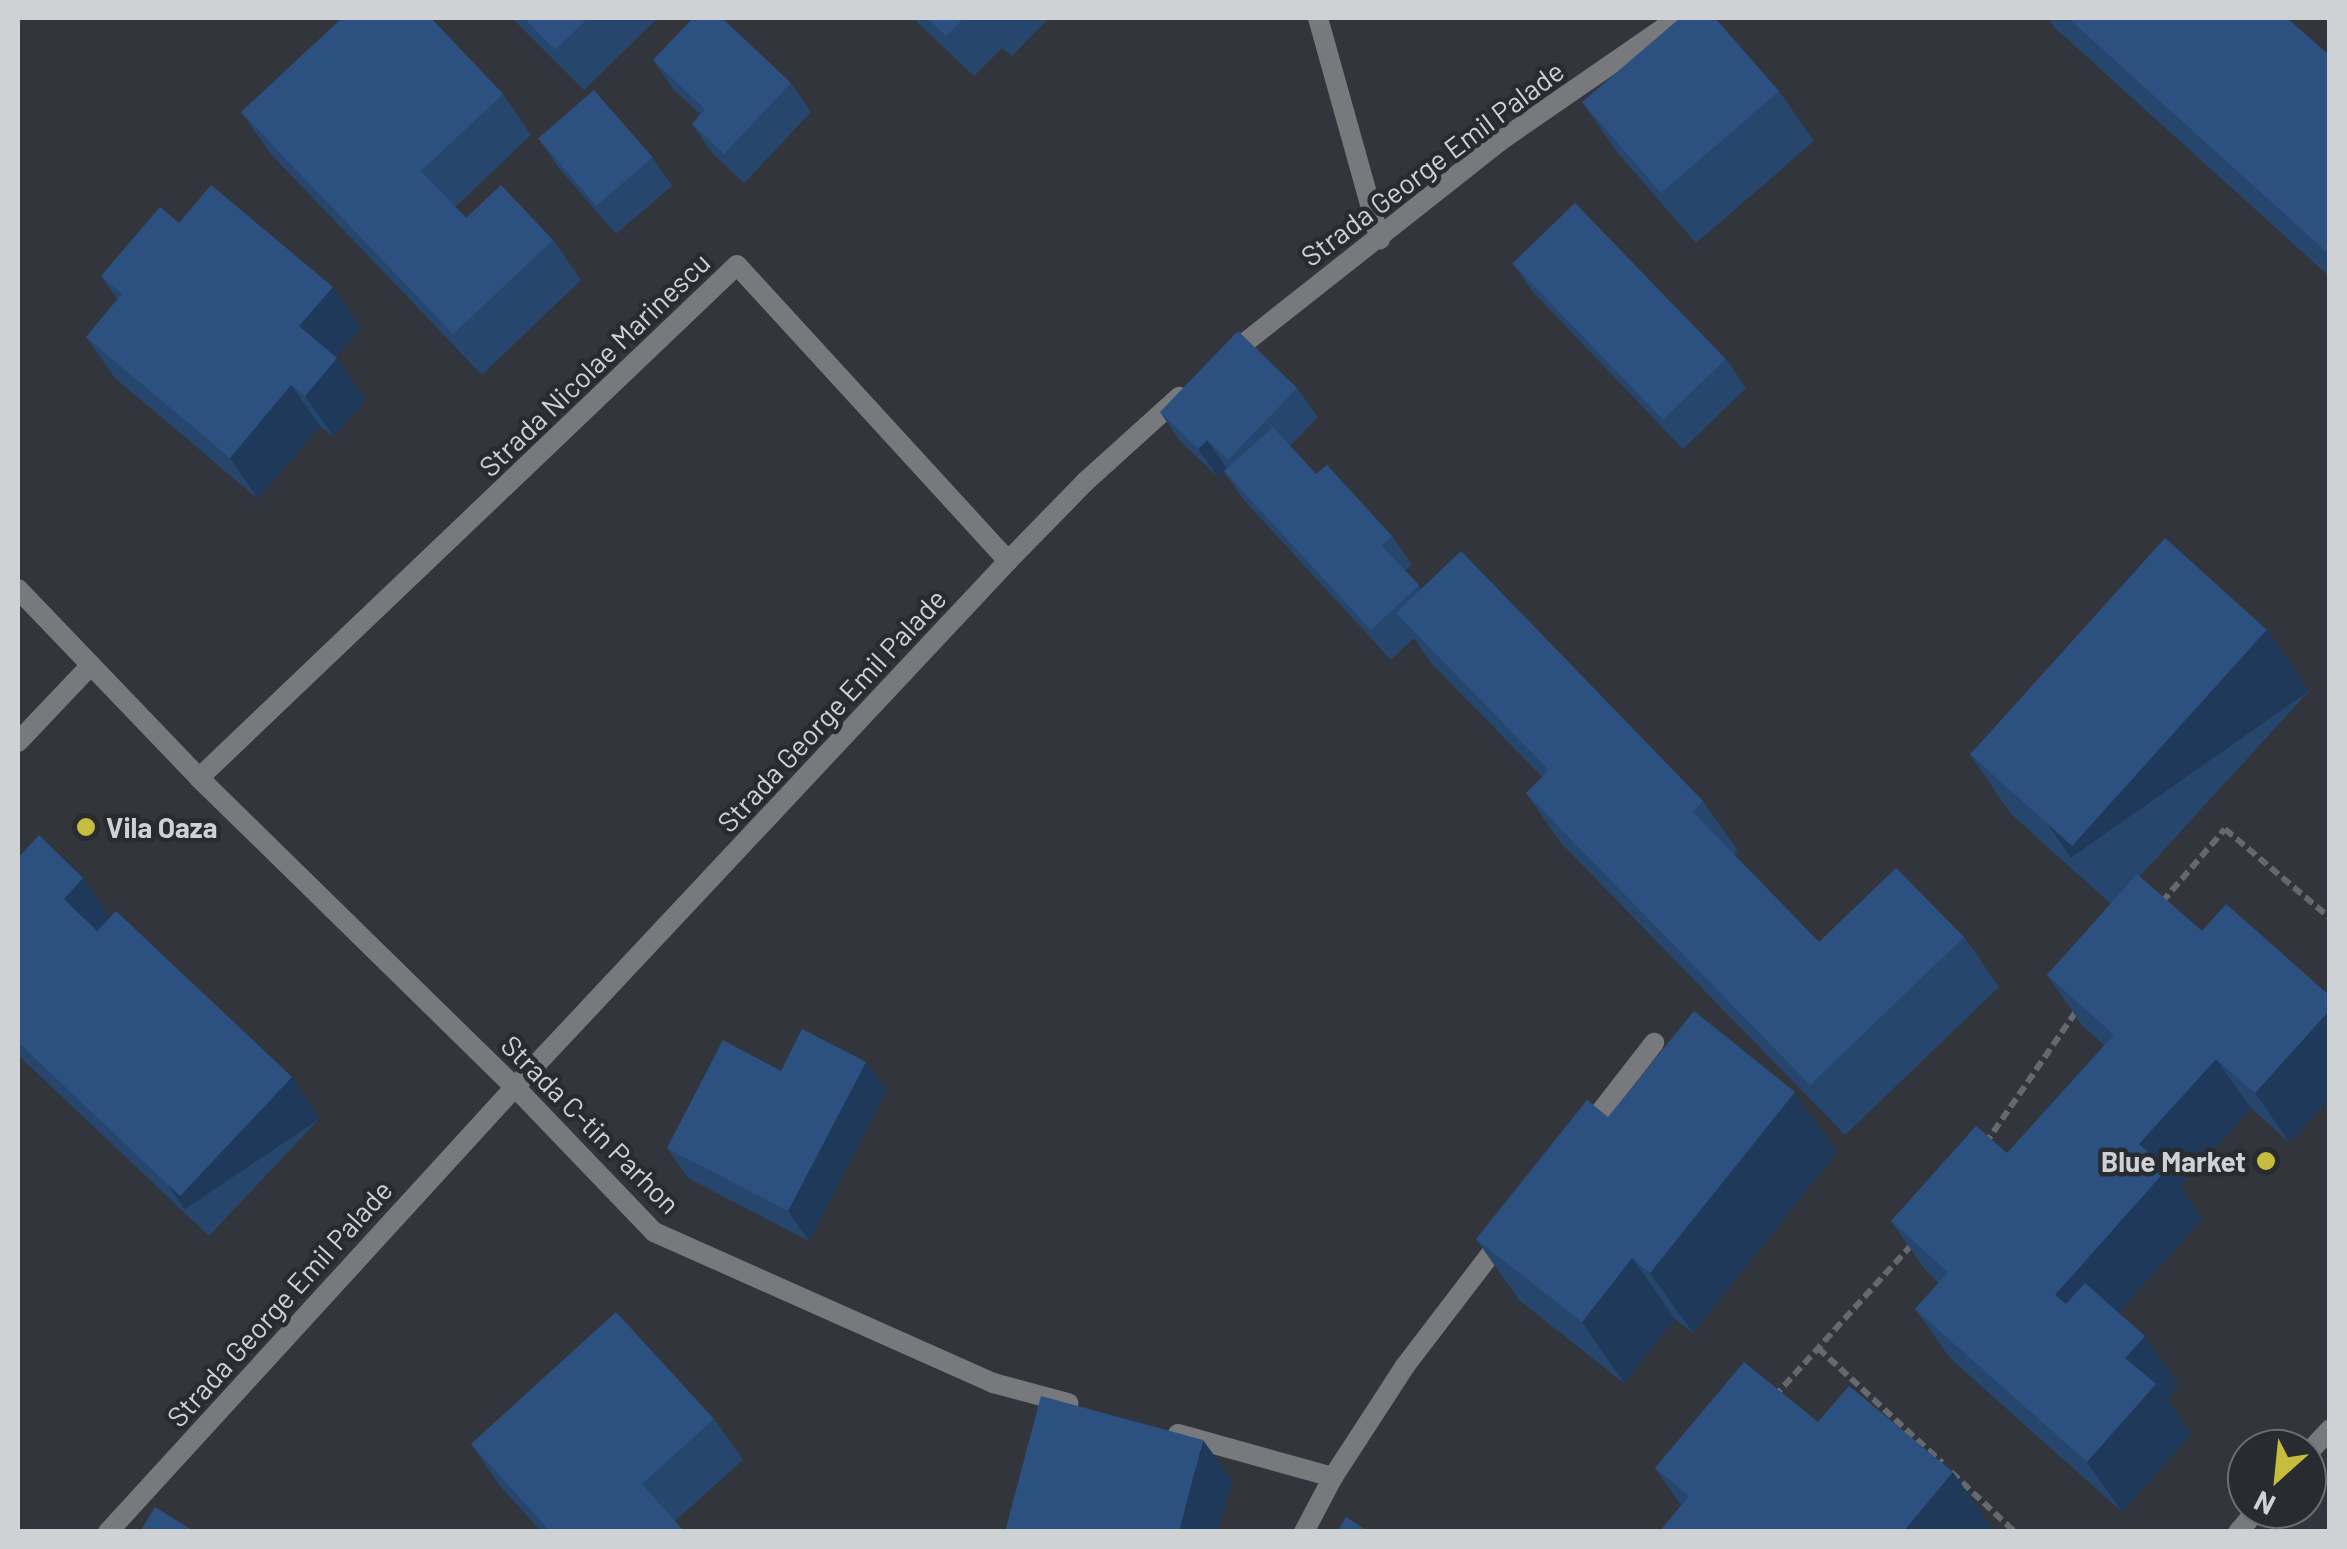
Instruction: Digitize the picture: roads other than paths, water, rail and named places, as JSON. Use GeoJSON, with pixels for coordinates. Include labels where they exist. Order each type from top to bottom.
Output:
{"type":"FeatureCollection","features":[{"type":"Feature","properties":{"kind":"street"},"geometry":{"type":"LineString","coordinates":[[1318,18],[1380,240]]}},
{"type":"Feature","properties":{"kind":"street","name":"Strada George Emil Palade"},"geometry":{"type":"LineString","coordinates":[[108,1532],[515,1087],[1085,482],[1208,371],[1380,240],[1500,140],[1678,18]]}},
{"type":"Feature","properties":{"kind":"street","name":"Strada Nicolae Marinescu"},"geometry":{"type":"LineString","coordinates":[[198,778],[738,265],[1008,561]]}},
{"type":"Feature","properties":{"kind":"street","name":"Strada C-tin Parhon"},"geometry":{"type":"LineString","coordinates":[[18,590],[198,778],[515,1087],[654,1232],[994,1383],[1088,1409]]}},
{"type":"Feature","properties":{"kind":"street"},"geometry":{"type":"LineString","coordinates":[[18,742],[92,665]]}},
{"type":"Feature","properties":{"kind":"street"},"geometry":{"type":"LineString","coordinates":[[1571,1150],[1654,1043]]}},
{"type":"Feature","properties":{"kind":"street"},"geometry":{"type":"LineString","coordinates":[[1304,1532],[1333,1477],[1405,1366],[1512,1228]]}},
{"type":"Feature","properties":{"kind":"street"},"geometry":{"type":"LineString","coordinates":[[1163,1430],[1333,1477]]}},
{"type":"Feature","properties":{"kind":"place","name":"Vila Oaza"},"geometry":{"type":"Point","coordinates":[86,827]}},
{"type":"Feature","properties":{"kind":"place","name":"Blue Market"},"geometry":{"type":"Point","coordinates":[2266,1161]}}]}
